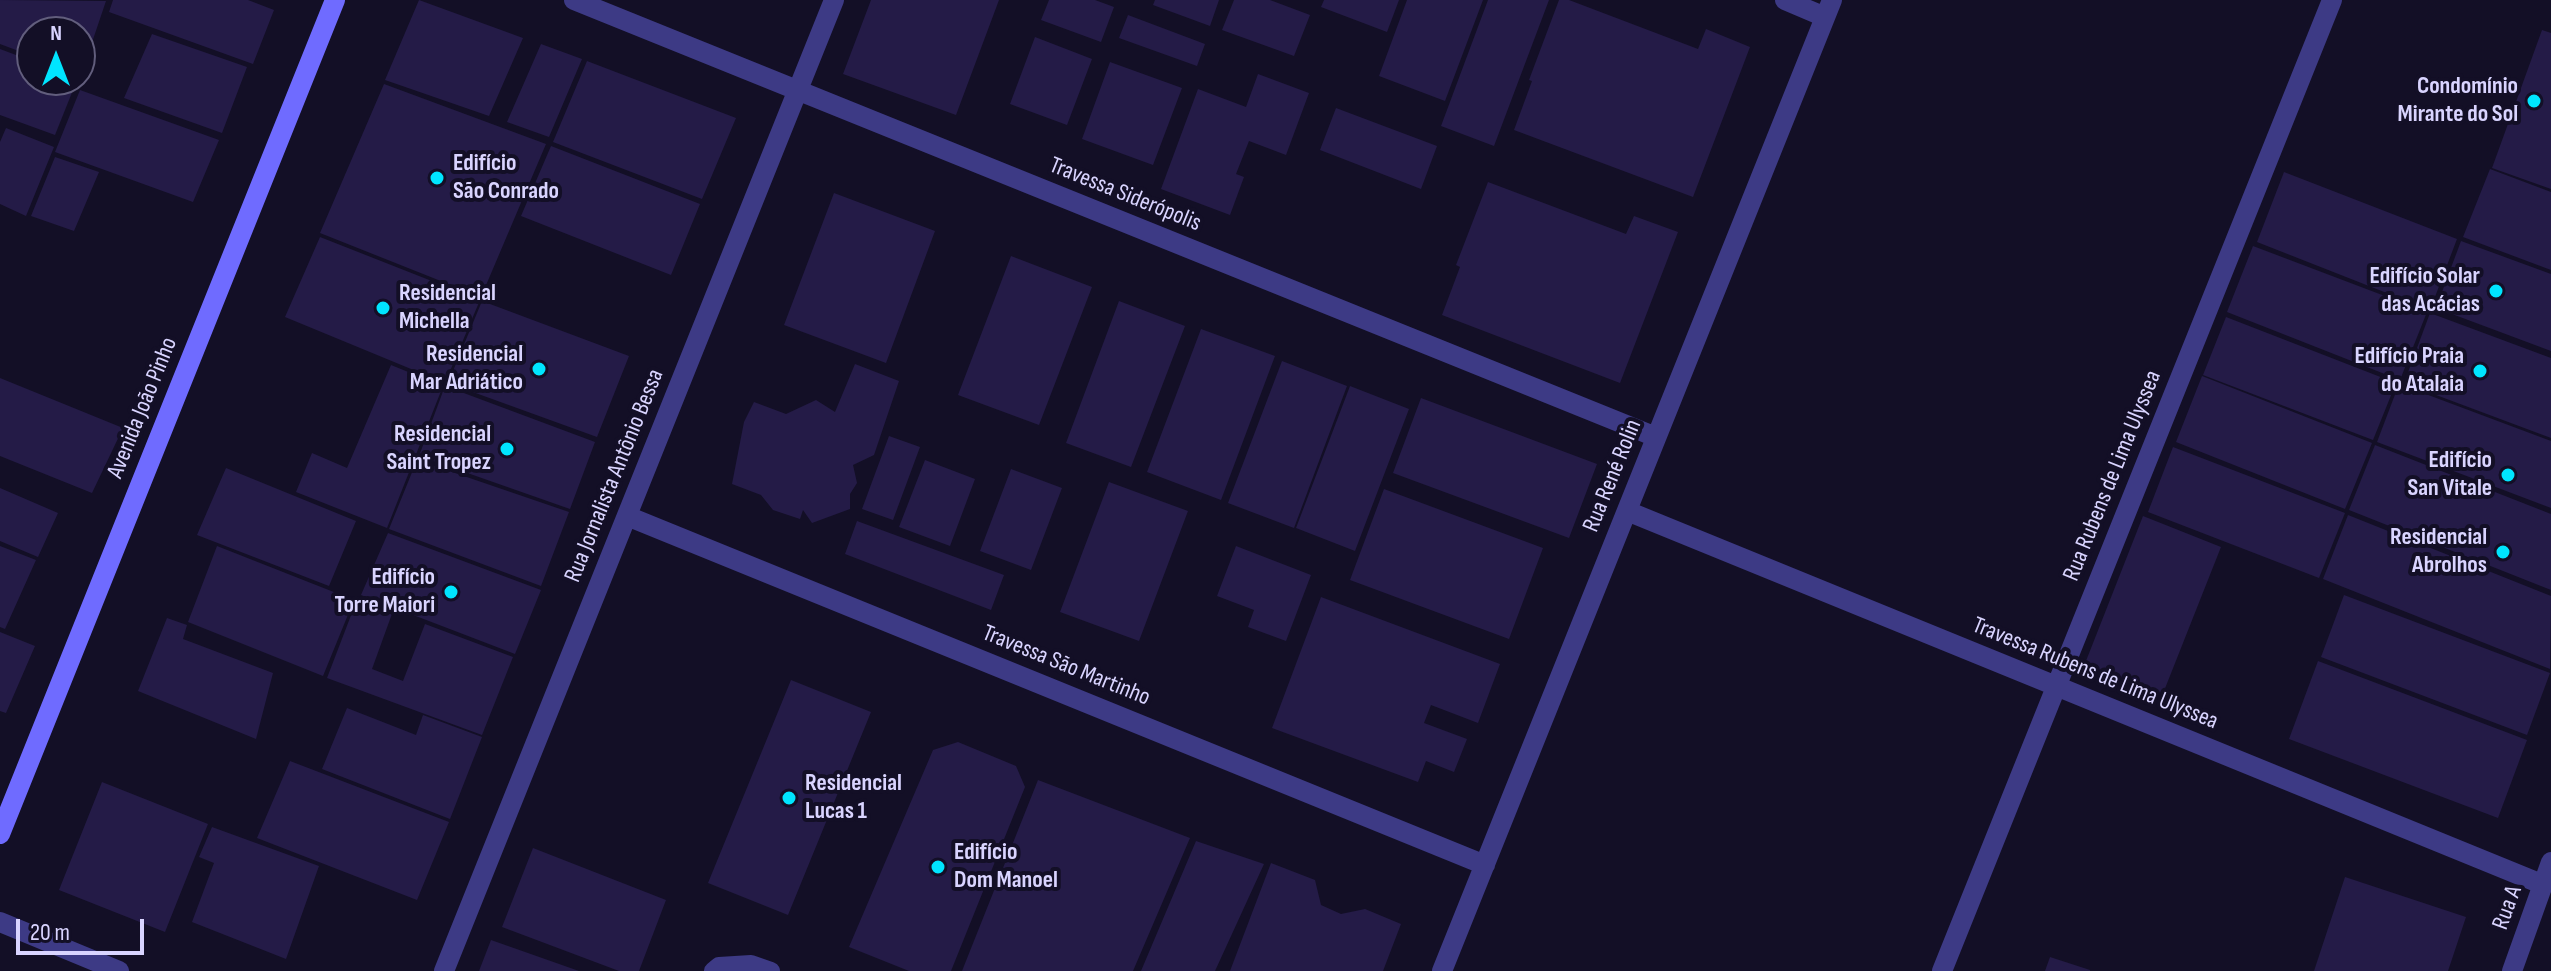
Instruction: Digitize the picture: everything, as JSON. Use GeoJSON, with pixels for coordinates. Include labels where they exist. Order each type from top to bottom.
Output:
{"type":"FeatureCollection","features":[{"type":"Feature","properties":{"kind":"main road","name":"Avenida João Pinho"},"geometry":{"type":"LineString","coordinates":[[0,834],[335,0]]}},
{"type":"Feature","properties":{"kind":"street","name":"Travessa Siderópolis"},"geometry":{"type":"LineString","coordinates":[[574,0],[1656,437]]}},
{"type":"Feature","properties":{"kind":"street","name":"Rua Jornalista Antônio Bessa"},"geometry":{"type":"LineString","coordinates":[[444,971],[834,0]]}},
{"type":"Feature","properties":{"kind":"street"},"geometry":{"type":"LineString","coordinates":[[1785,0],[1828,8]]}},
{"type":"Feature","properties":{"kind":"street","name":"Rua Rubens de Lima Ulyssea"},"geometry":{"type":"LineString","coordinates":[[1942,971],[2332,0]]}},
{"type":"Feature","properties":{"kind":"street","name":"Rua René Rolin"},"geometry":{"type":"LineString","coordinates":[[1442,971],[1828,8]]}},
{"type":"Feature","properties":{"kind":"street","name":"Travessa Rubens de Lima Ulyssea"},"geometry":{"type":"LineString","coordinates":[[1627,511],[2547,886]]}},
{"type":"Feature","properties":{"kind":"street","name":"Travessa São Martinho"},"geometry":{"type":"LineString","coordinates":[[627,516],[1485,865]]}},
{"type":"Feature","properties":{"kind":"street","name":"Rua A"},"geometry":{"type":"LineString","coordinates":[[2512,971],[2547,886],[2551,862]]}},
{"type":"Feature","properties":{"kind":"street"},"geometry":{"type":"LineString","coordinates":[[0,922],[119,971]]}},
{"type":"Feature","properties":{"kind":"lane"},"geometry":{"type":"LineString","coordinates":[[713,971],[719,966],[751,964],[771,971]]}},
{"type":"Feature","properties":{"kind":"building"},"geometry":{"type":"Polygon","coordinates":[[[0,0],[106,1],[96,31],[96,16],[16,16],[16,50],[0,44],[0,0]]]}},
{"type":"Feature","properties":{"kind":"building"},"geometry":{"type":"Polygon","coordinates":[[[113,0],[248,0],[274,10],[253,64],[109,12],[113,0]]]}},
{"type":"Feature","properties":{"kind":"building"},"geometry":{"type":"Polygon","coordinates":[[[419,0],[523,38],[489,116],[385,80],[419,0]]]}},
{"type":"Feature","properties":{"kind":"building"},"geometry":{"type":"Polygon","coordinates":[[[871,0],[999,0],[956,115],[843,74],[871,0]]]}},
{"type":"Feature","properties":{"kind":"building"},"geometry":{"type":"Polygon","coordinates":[[[1049,0],[1095,0],[1114,7],[1101,42],[1041,20],[1049,0]]]}},
{"type":"Feature","properties":{"kind":"building"},"geometry":{"type":"Polygon","coordinates":[[[1155,0],[1219,0],[1210,26],[1153,5],[1155,0]]]}},
{"type":"Feature","properties":{"kind":"building"},"geometry":{"type":"Polygon","coordinates":[[[1234,0],[1270,0],[1310,15],[1294,56],[1222,30],[1234,0]]]}},
{"type":"Feature","properties":{"kind":"building"},"geometry":{"type":"Polygon","coordinates":[[[1324,0],[1399,0],[1387,32],[1321,7],[1324,0]]]}},
{"type":"Feature","properties":{"kind":"building"},"geometry":{"type":"Polygon","coordinates":[[[1407,0],[1483,0],[1445,101],[1379,76],[1407,0]]]}},
{"type":"Feature","properties":{"kind":"building"},"geometry":{"type":"Polygon","coordinates":[[[1488,0],[1549,0],[1494,146],[1441,126],[1488,0]]]}},
{"type":"Feature","properties":{"kind":"building"},"geometry":{"type":"Polygon","coordinates":[[[1559,0],[1569,0],[1698,49],[1706,29],[1750,47],[1693,197],[1514,130],[1559,0]]]}},
{"type":"Feature","properties":{"kind":"building"},"geometry":{"type":"Polygon","coordinates":[[[1128,15],[1205,44],[1197,66],[1119,38],[1128,15]]]}},
{"type":"Feature","properties":{"kind":"building","name":"Condomínio Mirante do Sol"},"geometry":{"type":"Polygon","coordinates":[[[2542,30],[2551,33],[2551,189],[2492,168],[2542,30]]]}},
{"type":"Feature","properties":{"kind":"building"},"geometry":{"type":"Polygon","coordinates":[[[152,34],[247,67],[222,133],[124,98],[152,34]]]}},
{"type":"Feature","properties":{"kind":"building"},"geometry":{"type":"Polygon","coordinates":[[[1035,37],[1092,59],[1067,125],[1010,104],[1035,37]]]}},
{"type":"Feature","properties":{"kind":"building"},"geometry":{"type":"Polygon","coordinates":[[[541,44],[582,59],[549,137],[507,122],[541,44]]]}},
{"type":"Feature","properties":{"kind":"building"},"geometry":{"type":"Polygon","coordinates":[[[0,49],[16,55],[16,96],[71,96],[55,135],[0,115],[0,49]]]}},
{"type":"Feature","properties":{"kind":"building"},"geometry":{"type":"Polygon","coordinates":[[[587,61],[736,118],[702,199],[553,142],[587,61]]]}},
{"type":"Feature","properties":{"kind":"building"},"geometry":{"type":"Polygon","coordinates":[[[1110,62],[1182,88],[1153,165],[1082,139],[1110,62]]]}},
{"type":"Feature","properties":{"kind":"building"},"geometry":{"type":"Polygon","coordinates":[[[1258,74],[1309,93],[1286,155],[1249,141],[1236,174],[1244,177],[1230,215],[1161,189],[1198,89],[1246,107],[1258,74]]]}},
{"type":"Feature","properties":{"kind":"building","name":"Edifício São Conrado"},"geometry":{"type":"Polygon","coordinates":[[[384,84],[546,144],[481,297],[320,233],[384,84]]]}},
{"type":"Feature","properties":{"kind":"building"},"geometry":{"type":"Polygon","coordinates":[[[78,96],[96,96],[219,140],[193,202],[55,152],[78,96]]]}},
{"type":"Feature","properties":{"kind":"building"},"geometry":{"type":"Polygon","coordinates":[[[1336,108],[1437,146],[1421,189],[1320,150],[1336,108]]]}},
{"type":"Feature","properties":{"kind":"building"},"geometry":{"type":"Polygon","coordinates":[[[6,128],[54,147],[26,216],[0,204],[0,142],[6,128]]]}},
{"type":"Feature","properties":{"kind":"building"},"geometry":{"type":"Polygon","coordinates":[[[551,146],[700,204],[671,275],[521,216],[551,146]]]}},
{"type":"Feature","properties":{"kind":"building"},"geometry":{"type":"Polygon","coordinates":[[[55,157],[99,172],[74,231],[31,216],[55,157]]]}},
{"type":"Feature","properties":{"kind":"building"},"geometry":{"type":"Polygon","coordinates":[[[2490,169],[2551,192],[2551,270],[2463,237],[2490,169]]]}},
{"type":"Feature","properties":{"kind":"building"},"geometry":{"type":"Polygon","coordinates":[[[2284,172],[2457,239],[2430,310],[2257,242],[2284,172]]]}},
{"type":"Feature","properties":{"kind":"building"},"geometry":{"type":"Polygon","coordinates":[[[1488,182],[1626,234],[1634,216],[1678,232],[1620,383],[1442,315],[1460,267],[1456,265],[1488,182]]]}},
{"type":"Feature","properties":{"kind":"building"},"geometry":{"type":"Polygon","coordinates":[[[834,193],[935,231],[886,363],[784,325],[834,193]]]}},
{"type":"Feature","properties":{"kind":"building","name":"Residencial Michella"},"geometry":{"type":"Polygon","coordinates":[[[320,237],[480,300],[445,383],[285,317],[320,237]]]}},
{"type":"Feature","properties":{"kind":"building","name":"Edifício Solar das Acácias"},"geometry":{"type":"Polygon","coordinates":[[[2461,241],[2551,274],[2551,351],[2436,308],[2461,241]]]}},
{"type":"Feature","properties":{"kind":"building"},"geometry":{"type":"Polygon","coordinates":[[[2253,246],[2427,312],[2400,380],[2227,312],[2253,246]]]}},
{"type":"Feature","properties":{"kind":"building"},"geometry":{"type":"Polygon","coordinates":[[[1011,256],[1092,287],[1039,425],[958,395],[1011,256]]]}},
{"type":"Feature","properties":{"kind":"building","name":"Residencial Mar Adriático"},"geometry":{"type":"Polygon","coordinates":[[[482,301],[629,356],[597,437],[448,383],[482,301]]]}},
{"type":"Feature","properties":{"kind":"building"},"geometry":{"type":"Polygon","coordinates":[[[1119,301],[1185,326],[1131,467],[1066,443],[1119,301]]]}},
{"type":"Feature","properties":{"kind":"building","name":"Edifício Praia do Atalaia"},"geometry":{"type":"Polygon","coordinates":[[[2430,313],[2551,358],[2551,438],[2404,383],[2430,313]]]}},
{"type":"Feature","properties":{"kind":"building"},"geometry":{"type":"Polygon","coordinates":[[[2226,317],[2396,383],[2373,440],[2203,375],[2226,317]]]}},
{"type":"Feature","properties":{"kind":"building"},"geometry":{"type":"Polygon","coordinates":[[[1201,329],[1275,356],[1221,500],[1147,472],[1201,329]]]}},
{"type":"Feature","properties":{"kind":"building"},"geometry":{"type":"Polygon","coordinates":[[[1282,361],[1347,386],[1294,528],[1228,503],[1282,361]]]}},
{"type":"Feature","properties":{"kind":"building"},"geometry":{"type":"Polygon","coordinates":[[[855,364],[899,381],[874,455],[853,465],[857,483],[850,494],[850,509],[812,523],[803,510],[800,519],[773,510],[761,495],[732,484],[744,422],[754,402],[786,414],[816,400],[835,412],[855,364]]]}},
{"type":"Feature","properties":{"kind":"building"},"geometry":{"type":"Polygon","coordinates":[[[391,365],[443,386],[387,528],[296,492],[312,453],[347,468],[391,365]]]}},
{"type":"Feature","properties":{"kind":"building"},"geometry":{"type":"Polygon","coordinates":[[[2202,376],[2372,443],[2345,509],[2176,442],[2202,376]]]}},
{"type":"Feature","properties":{"kind":"building"},"geometry":{"type":"Polygon","coordinates":[[[0,378],[123,428],[92,493],[0,456],[0,378]]]}},
{"type":"Feature","properties":{"kind":"building","name":"Edifício San Vitale"},"geometry":{"type":"Polygon","coordinates":[[[2399,384],[2551,441],[2551,508],[2377,442],[2399,384]]]}},
{"type":"Feature","properties":{"kind":"building","name":"Residencial Saint Tropez"},"geometry":{"type":"Polygon","coordinates":[[[445,386],[595,442],[570,509],[419,456],[445,386]]]}},
{"type":"Feature","properties":{"kind":"building"},"geometry":{"type":"Polygon","coordinates":[[[1350,386],[1409,409],[1355,551],[1296,528],[1350,386]]]}},
{"type":"Feature","properties":{"kind":"building"},"geometry":{"type":"Polygon","coordinates":[[[1421,398],[1597,464],[1569,538],[1393,473],[1421,398]]]}},
{"type":"Feature","properties":{"kind":"building"},"geometry":{"type":"Polygon","coordinates":[[[889,436],[920,447],[893,520],[862,509],[889,436]]]}},
{"type":"Feature","properties":{"kind":"building","name":"Residencial Abrolhos"},"geometry":{"type":"Polygon","coordinates":[[[2375,445],[2551,514],[2551,590],[2349,510],[2375,445]]]}},
{"type":"Feature","properties":{"kind":"building"},"geometry":{"type":"Polygon","coordinates":[[[2173,447],[2345,513],[2319,578],[2148,512],[2173,447]]]}},
{"type":"Feature","properties":{"kind":"building"},"geometry":{"type":"Polygon","coordinates":[[[417,460],[569,512],[541,586],[389,529],[417,460]]]}},
{"type":"Feature","properties":{"kind":"building"},"geometry":{"type":"Polygon","coordinates":[[[925,460],[975,479],[950,546],[899,527],[925,460]]]}},
{"type":"Feature","properties":{"kind":"building"},"geometry":{"type":"Polygon","coordinates":[[[226,468],[356,521],[329,586],[197,535],[226,468]]]}},
{"type":"Feature","properties":{"kind":"building"},"geometry":{"type":"Polygon","coordinates":[[[1011,469],[1062,488],[1031,570],[980,551],[1011,469]]]}},
{"type":"Feature","properties":{"kind":"building"},"geometry":{"type":"Polygon","coordinates":[[[1109,482],[1188,511],[1139,641],[1060,612],[1109,482]]]}},
{"type":"Feature","properties":{"kind":"building"},"geometry":{"type":"Polygon","coordinates":[[[0,488],[58,513],[38,557],[0,541],[0,488]]]}},
{"type":"Feature","properties":{"kind":"building"},"geometry":{"type":"Polygon","coordinates":[[[1384,489],[1543,548],[1509,639],[1350,580],[1384,489]]]}},
{"type":"Feature","properties":{"kind":"building"},"geometry":{"type":"Polygon","coordinates":[[[2348,515],[2551,596],[2550,669],[2323,579],[2348,515]]]}},
{"type":"Feature","properties":{"kind":"building"},"geometry":{"type":"Polygon","coordinates":[[[2143,516],[2221,547],[2162,696],[2084,666],[2143,516]]]}},
{"type":"Feature","properties":{"kind":"building"},"geometry":{"type":"Polygon","coordinates":[[[857,521],[1004,575],[991,610],[845,554],[857,521]]]}},
{"type":"Feature","properties":{"kind":"building","name":"Edifício Torre Maiori"},"geometry":{"type":"Polygon","coordinates":[[[388,533],[541,590],[515,654],[361,595],[388,533]]]}},
{"type":"Feature","properties":{"kind":"building"},"geometry":{"type":"Polygon","coordinates":[[[0,546],[36,560],[5,629],[0,627],[0,546]]]}},
{"type":"Feature","properties":{"kind":"building"},"geometry":{"type":"Polygon","coordinates":[[[217,546],[354,600],[323,676],[188,622],[217,546]]]}},
{"type":"Feature","properties":{"kind":"building"},"geometry":{"type":"Polygon","coordinates":[[[1236,546],[1311,575],[1286,641],[1248,627],[1254,610],[1217,596],[1236,546]]]}},
{"type":"Feature","properties":{"kind":"building"},"geometry":{"type":"Polygon","coordinates":[[[2344,595],[2550,673],[2527,735],[2321,657],[2344,595]]]}},
{"type":"Feature","properties":{"kind":"building"},"geometry":{"type":"Polygon","coordinates":[[[358,597],[393,611],[372,669],[403,681],[425,624],[513,657],[482,735],[327,678],[358,597]]]}},
{"type":"Feature","properties":{"kind":"building"},"geometry":{"type":"Polygon","coordinates":[[[1321,597],[1500,664],[1478,723],[1431,705],[1424,723],[1467,739],[1454,772],[1426,761],[1418,782],[1272,728],[1321,597]]]}},
{"type":"Feature","properties":{"kind":"building"},"geometry":{"type":"Polygon","coordinates":[[[167,618],[187,625],[183,639],[273,673],[256,739],[138,691],[167,618]]]}},
{"type":"Feature","properties":{"kind":"building"},"geometry":{"type":"Polygon","coordinates":[[[0,632],[35,646],[6,713],[0,711],[0,632]]]}},
{"type":"Feature","properties":{"kind":"building"},"geometry":{"type":"Polygon","coordinates":[[[2318,661],[2527,740],[2498,818],[2289,739],[2318,661]]]}},
{"type":"Feature","properties":{"kind":"building","name":"Residencial Lucas 1"},"geometry":{"type":"Polygon","coordinates":[[[791,680],[871,712],[788,915],[708,883],[791,680]]]}},
{"type":"Feature","properties":{"kind":"building"},"geometry":{"type":"Polygon","coordinates":[[[347,708],[416,735],[423,715],[482,737],[450,819],[322,769],[347,708]]]}},
{"type":"Feature","properties":{"kind":"building","name":"Edifício Dom Manoel"},"geometry":{"type":"Polygon","coordinates":[[[958,742],[1016,766],[1025,787],[951,971],[909,971],[849,947],[933,750],[958,742]]]}},
{"type":"Feature","properties":{"kind":"building"},"geometry":{"type":"Polygon","coordinates":[[[290,761],[449,822],[417,900],[257,838],[290,761]]]}},
{"type":"Feature","properties":{"kind":"building"},"geometry":{"type":"Polygon","coordinates":[[[1038,780],[1190,838],[1133,971],[962,971],[1038,780]]]}},
{"type":"Feature","properties":{"kind":"building"},"geometry":{"type":"Polygon","coordinates":[[[102,782],[208,824],[165,932],[59,890],[102,782]]]}},
{"type":"Feature","properties":{"kind":"building"},"geometry":{"type":"Polygon","coordinates":[[[212,827],[319,866],[286,959],[192,922],[214,863],[199,857],[212,827]]]}},
{"type":"Feature","properties":{"kind":"building"},"geometry":{"type":"Polygon","coordinates":[[[1196,841],[1264,864],[1215,971],[1141,971],[1196,841]]]}},
{"type":"Feature","properties":{"kind":"building"},"geometry":{"type":"Polygon","coordinates":[[[533,848],[666,900],[639,971],[619,971],[502,927],[533,848]]]}},
{"type":"Feature","properties":{"kind":"building"},"geometry":{"type":"Polygon","coordinates":[[[1271,863],[1315,880],[1321,905],[1341,914],[1365,909],[1401,924],[1383,971],[1230,971],[1271,863]]]}},
{"type":"Feature","properties":{"kind":"building"},"geometry":{"type":"Polygon","coordinates":[[[2345,877],[2466,917],[2448,971],[2314,971],[2345,877]]]}},
{"type":"Feature","properties":{"kind":"building"},"geometry":{"type":"Polygon","coordinates":[[[491,940],[579,971],[479,971],[491,940]]]}},
{"type":"Feature","properties":{"kind":"building"},"geometry":{"type":"Polygon","coordinates":[[[2050,957],[2090,970],[2090,971],[2045,971],[2050,957]]]}},
{"type":"Feature","properties":{"kind":"place","name":"Condomínio Mirante do Sol"},"geometry":{"type":"Point","coordinates":[2534,101]}},
{"type":"Feature","properties":{"kind":"place","name":"Edifício São Conrado"},"geometry":{"type":"Point","coordinates":[437,178]}},
{"type":"Feature","properties":{"kind":"place","name":"Edifício Solar das Acácias"},"geometry":{"type":"Point","coordinates":[2496,291]}},
{"type":"Feature","properties":{"kind":"place","name":"Residencial Michella"},"geometry":{"type":"Point","coordinates":[383,308]}},
{"type":"Feature","properties":{"kind":"place","name":"Residencial Mar Adriático"},"geometry":{"type":"Point","coordinates":[539,369]}},
{"type":"Feature","properties":{"kind":"place","name":"Edifício Praia do Atalaia"},"geometry":{"type":"Point","coordinates":[2480,371]}},
{"type":"Feature","properties":{"kind":"place","name":"Residencial Saint Tropez"},"geometry":{"type":"Point","coordinates":[507,449]}},
{"type":"Feature","properties":{"kind":"place","name":"Edifício San Vitale"},"geometry":{"type":"Point","coordinates":[2508,475]}},
{"type":"Feature","properties":{"kind":"place","name":"Residencial Abrolhos"},"geometry":{"type":"Point","coordinates":[2503,552]}},
{"type":"Feature","properties":{"kind":"place","name":"Edifício Torre Maiori"},"geometry":{"type":"Point","coordinates":[451,592]}},
{"type":"Feature","properties":{"kind":"place","name":"Residencial Lucas 1"},"geometry":{"type":"Point","coordinates":[789,798]}},
{"type":"Feature","properties":{"kind":"place","name":"Edifício Dom Manoel"},"geometry":{"type":"Point","coordinates":[938,867]}}]}
